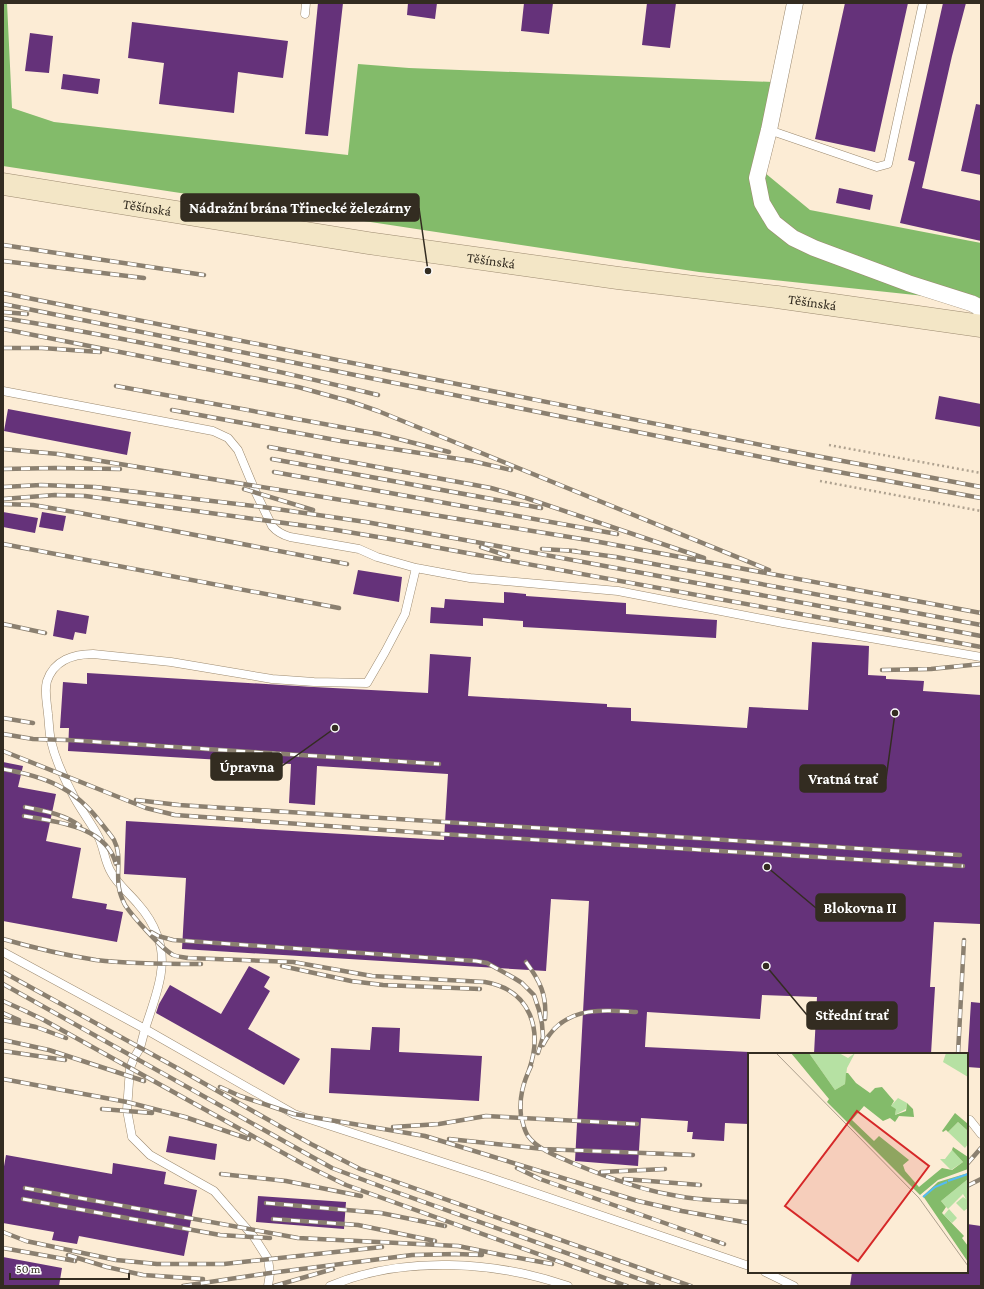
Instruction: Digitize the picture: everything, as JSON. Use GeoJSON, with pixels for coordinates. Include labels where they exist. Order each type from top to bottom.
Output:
{"type":"FeatureCollection","features":[{"type":"Feature","properties":{"kind":"main road","name":"Těšínská"},"geometry":{"type":"LineString","coordinates":[[3,184],[368,243],[618,278],[777,297],[981,326]]}},
{"type":"Feature","properties":{"kind":"street"},"geometry":{"type":"LineString","coordinates":[[795,3],[769,130],[757,178],[762,203],[774,223],[793,238],[814,248],[908,283],[971,303],[979,307],[981,311]]}},
{"type":"Feature","properties":{"kind":"lane"},"geometry":{"type":"LineString","coordinates":[[305,14],[306,3]]}},
{"type":"Feature","properties":{"kind":"lane"},"geometry":{"type":"LineString","coordinates":[[769,130],[877,167],[888,164],[923,3]]}},
{"type":"Feature","properties":{"kind":"lane"},"geometry":{"type":"LineString","coordinates":[[3,391],[213,431],[221,434],[228,438],[238,450],[266,514],[276,531],[290,538],[359,548],[377,557],[416,568],[470,578],[618,591],[776,622],[981,657]]}},
{"type":"Feature","properties":{"kind":"lane"},"geometry":{"type":"LineString","coordinates":[[268,1286],[270,1273],[268,1259],[254,1237],[214,1191],[150,1155],[132,1137],[127,1110],[130,1068],[140,1048],[161,975],[162,964],[158,936],[143,910],[118,883],[110,871],[99,838],[71,793],[63,775],[51,740],[46,694],[47,681],[52,671],[59,663],[68,657],[80,654],[93,654],[171,662],[272,679],[314,682],[366,683],[385,652],[405,614],[416,568]]}},
{"type":"Feature","properties":{"kind":"lane"},"geometry":{"type":"LineString","coordinates":[[3,952],[145,1029],[294,1114],[488,1177],[748,1266]]}},
{"type":"Feature","properties":{"kind":"lane"},"geometry":{"type":"LineString","coordinates":[[970,1120],[981,1134]]}},
{"type":"Feature","properties":{"kind":"lane"},"geometry":{"type":"LineString","coordinates":[[330,1286],[391,1268],[443,1264],[498,1269],[553,1281],[568,1286]]}},
{"type":"Feature","properties":{"kind":"lane"},"geometry":{"type":"LineString","coordinates":[[767,1273],[794,1286]]}},
{"type":"Feature","properties":{"kind":"path"},"geometry":{"type":"LineString","coordinates":[[829,445],[981,474]]}},
{"type":"Feature","properties":{"kind":"path"},"geometry":{"type":"LineString","coordinates":[[820,481],[981,511]]}},
{"type":"Feature","properties":{"kind":"green space"},"geometry":{"type":"Polygon","coordinates":[[[3,3],[7,3],[12,108],[54,122],[348,155],[358,64],[409,68],[773,82],[754,164],[810,210],[981,243],[981,302],[699,272],[3,166],[3,3]]]}},
{"type":"Feature","properties":{"kind":"building"},"geometry":{"type":"Polygon","coordinates":[[[318,3],[343,3],[328,136],[305,134],[318,3]]]}},
{"type":"Feature","properties":{"kind":"building"},"geometry":{"type":"Polygon","coordinates":[[[408,3],[437,3],[435,19],[407,15],[408,3]]]}},
{"type":"Feature","properties":{"kind":"building"},"geometry":{"type":"Polygon","coordinates":[[[524,3],[553,3],[549,34],[521,31],[524,3]]]}},
{"type":"Feature","properties":{"kind":"building"},"geometry":{"type":"Polygon","coordinates":[[[647,3],[676,3],[670,48],[642,45],[647,3]]]}},
{"type":"Feature","properties":{"kind":"building"},"geometry":{"type":"Polygon","coordinates":[[[845,3],[908,3],[875,152],[815,139],[845,3]]]}},
{"type":"Feature","properties":{"kind":"building"},"geometry":{"type":"Polygon","coordinates":[[[943,3],[966,3],[952,56],[922,188],[981,201],[981,241],[900,223],[915,162],[908,160],[943,3]]]}},
{"type":"Feature","properties":{"kind":"building"},"geometry":{"type":"Polygon","coordinates":[[[132,22],[288,41],[283,78],[238,72],[234,113],[159,104],[164,63],[128,58],[132,22]]]}},
{"type":"Feature","properties":{"kind":"building"},"geometry":{"type":"Polygon","coordinates":[[[30,33],[53,36],[49,73],[25,71],[30,33]]]}},
{"type":"Feature","properties":{"kind":"building"},"geometry":{"type":"Polygon","coordinates":[[[63,74],[100,79],[98,94],[61,89],[63,74]]]}},
{"type":"Feature","properties":{"kind":"building"},"geometry":{"type":"Polygon","coordinates":[[[976,104],[981,105],[981,175],[961,171],[976,104]]]}},
{"type":"Feature","properties":{"kind":"building"},"geometry":{"type":"Polygon","coordinates":[[[839,188],[873,195],[870,210],[836,203],[839,188]]]}},
{"type":"Feature","properties":{"kind":"building"},"geometry":{"type":"Polygon","coordinates":[[[939,396],[981,404],[981,427],[935,419],[939,396]]]}},
{"type":"Feature","properties":{"kind":"building"},"geometry":{"type":"Polygon","coordinates":[[[8,409],[131,432],[127,455],[4,431],[8,409]]]}},
{"type":"Feature","properties":{"kind":"building"},"geometry":{"type":"Polygon","coordinates":[[[3,512],[38,518],[35,533],[3,527],[3,512]]]}},
{"type":"Feature","properties":{"kind":"building"},"geometry":{"type":"Polygon","coordinates":[[[42,512],[66,516],[63,531],[39,527],[42,512]]]}},
{"type":"Feature","properties":{"kind":"building"},"geometry":{"type":"Polygon","coordinates":[[[358,570],[402,577],[399,602],[353,594],[358,570]]]}},
{"type":"Feature","properties":{"kind":"building"},"geometry":{"type":"Polygon","coordinates":[[[504,592],[526,594],[526,596],[626,603],[626,614],[717,620],[716,638],[523,627],[523,621],[483,618],[483,626],[430,623],[431,607],[444,608],[445,599],[504,603],[504,592]]]}},
{"type":"Feature","properties":{"kind":"building"},"geometry":{"type":"Polygon","coordinates":[[[57,610],[89,616],[86,634],[75,632],[73,640],[53,636],[57,610]]]}},
{"type":"Feature","properties":{"kind":"building"},"geometry":{"type":"Polygon","coordinates":[[[812,642],[869,646],[868,675],[886,676],[886,679],[924,681],[923,691],[981,695],[981,924],[934,922],[930,987],[935,987],[931,1053],[814,1053],[817,997],[762,995],[760,1019],[647,1012],[645,1047],[749,1052],[748,1124],[725,1123],[724,1141],[692,1139],[693,1132],[687,1132],[688,1121],[641,1118],[638,1166],[575,1161],[589,901],[551,899],[546,971],[182,949],[186,878],[124,874],[126,821],[444,840],[448,774],[317,766],[315,805],[289,803],[291,764],[68,751],[69,728],[60,728],[63,682],[87,684],[87,673],[428,693],[430,654],[471,657],[468,696],[607,704],[607,707],[631,708],[631,721],[747,728],[749,707],[808,710],[812,642]]]}},
{"type":"Feature","properties":{"kind":"building"},"geometry":{"type":"Polygon","coordinates":[[[3,762],[23,766],[18,787],[56,794],[46,841],[81,848],[72,898],[107,904],[106,909],[123,912],[117,942],[3,921],[3,762]]]}},
{"type":"Feature","properties":{"kind":"building"},"geometry":{"type":"Polygon","coordinates":[[[249,966],[270,977],[264,987],[270,991],[248,1029],[300,1059],[284,1085],[156,1013],[159,1004],[170,985],[221,1014],[249,966]]]}},
{"type":"Feature","properties":{"kind":"building"},"geometry":{"type":"Polygon","coordinates":[[[971,1002],[981,1003],[981,1068],[968,1067],[971,1002]]]}},
{"type":"Feature","properties":{"kind":"building"},"geometry":{"type":"Polygon","coordinates":[[[372,1027],[400,1028],[399,1052],[482,1056],[479,1101],[329,1093],[331,1048],[370,1050],[372,1027]]]}},
{"type":"Feature","properties":{"kind":"building"},"geometry":{"type":"Polygon","coordinates":[[[169,1136],[217,1144],[215,1160],[166,1152],[169,1136]]]}},
{"type":"Feature","properties":{"kind":"building"},"geometry":{"type":"Polygon","coordinates":[[[6,1155],[112,1174],[113,1163],[166,1172],[164,1184],[197,1190],[184,1256],[79,1236],[77,1244],[52,1240],[54,1232],[3,1223],[3,1172],[6,1155]]]}},
{"type":"Feature","properties":{"kind":"building"},"geometry":{"type":"Polygon","coordinates":[[[258,1196],[346,1202],[344,1229],[256,1222],[258,1196]]]}},
{"type":"Feature","properties":{"kind":"building"},"geometry":{"type":"Polygon","coordinates":[[[968,1224],[981,1226],[981,1286],[850,1286],[852,1273],[968,1273],[968,1224]]]}},
{"type":"Feature","properties":{"kind":"building"},"geometry":{"type":"Polygon","coordinates":[[[3,1257],[62,1268],[59,1286],[3,1286],[3,1257]]]}},
{"type":"Feature","properties":{"kind":"railway"},"geometry":{"type":"LineString","coordinates":[[3,245],[204,275]]}},
{"type":"Feature","properties":{"kind":"railway"},"geometry":{"type":"LineString","coordinates":[[3,261],[144,278]]}},
{"type":"Feature","properties":{"kind":"railway"},"geometry":{"type":"LineString","coordinates":[[3,293],[811,455],[981,487]]}},
{"type":"Feature","properties":{"kind":"railway"},"geometry":{"type":"LineString","coordinates":[[3,304],[811,467],[981,498]]}},
{"type":"Feature","properties":{"kind":"railway"},"geometry":{"type":"LineString","coordinates":[[3,312],[27,314]]}},
{"type":"Feature","properties":{"kind":"railway"},"geometry":{"type":"LineString","coordinates":[[3,318],[97,334],[191,353],[378,395]]}},
{"type":"Feature","properties":{"kind":"railway"},"geometry":{"type":"LineString","coordinates":[[3,329],[298,387],[349,401],[378,411],[769,570]]}},
{"type":"Feature","properties":{"kind":"railway"},"geometry":{"type":"LineString","coordinates":[[3,348],[42,348],[100,352]]}},
{"type":"Feature","properties":{"kind":"railway"},"geometry":{"type":"LineString","coordinates":[[116,386],[379,434],[449,452]]}},
{"type":"Feature","properties":{"kind":"railway"},"geometry":{"type":"LineString","coordinates":[[172,410],[341,441],[472,461],[511,470]]}},
{"type":"Feature","properties":{"kind":"railway"},"geometry":{"type":"LineString","coordinates":[[269,447],[491,488],[526,498],[704,558]]}},
{"type":"Feature","properties":{"kind":"railway"},"geometry":{"type":"LineString","coordinates":[[3,449],[58,454],[594,541],[981,613]]}},
{"type":"Feature","properties":{"kind":"railway"},"geometry":{"type":"LineString","coordinates":[[272,459],[541,508]]}},
{"type":"Feature","properties":{"kind":"railway"},"geometry":{"type":"LineString","coordinates":[[3,469],[120,469]]}},
{"type":"Feature","properties":{"kind":"railway"},"geometry":{"type":"LineString","coordinates":[[274,472],[617,534]]}},
{"type":"Feature","properties":{"kind":"railway"},"geometry":{"type":"LineString","coordinates":[[3,487],[41,485],[95,487],[263,507],[366,522],[981,636]]}},
{"type":"Feature","properties":{"kind":"railway"},"geometry":{"type":"LineString","coordinates":[[244,489],[313,510]]}},
{"type":"Feature","properties":{"kind":"railway"},"geometry":{"type":"LineString","coordinates":[[3,499],[55,495],[85,496],[336,530],[981,647]]}},
{"type":"Feature","properties":{"kind":"railway"},"geometry":{"type":"LineString","coordinates":[[3,504],[33,505],[80,513],[347,564]]}},
{"type":"Feature","properties":{"kind":"railway"},"geometry":{"type":"LineString","coordinates":[[3,544],[339,608]]}},
{"type":"Feature","properties":{"kind":"railway"},"geometry":{"type":"LineString","coordinates":[[481,547],[508,556]]}},
{"type":"Feature","properties":{"kind":"railway"},"geometry":{"type":"LineString","coordinates":[[542,549],[576,551]]}},
{"type":"Feature","properties":{"kind":"railway"},"geometry":{"type":"LineString","coordinates":[[572,551],[616,557],[981,625]]}},
{"type":"Feature","properties":{"kind":"railway"},"geometry":{"type":"LineString","coordinates":[[3,624],[45,633]]}},
{"type":"Feature","properties":{"kind":"railway"},"geometry":{"type":"LineString","coordinates":[[882,670],[931,669],[981,664]]}},
{"type":"Feature","properties":{"kind":"railway"},"geometry":{"type":"LineString","coordinates":[[3,718],[33,723]]}},
{"type":"Feature","properties":{"kind":"railway"},"geometry":{"type":"LineString","coordinates":[[3,734],[33,739],[439,764]]}},
{"type":"Feature","properties":{"kind":"railway"},"geometry":{"type":"LineString","coordinates":[[3,751],[146,808],[175,815],[426,833],[963,866]]}},
{"type":"Feature","properties":{"kind":"railway"},"geometry":{"type":"LineString","coordinates":[[3,769],[46,780],[69,792],[91,811],[114,840],[118,852],[119,888],[125,905],[148,932],[173,955],[188,958],[293,962],[372,976],[485,982],[501,986],[523,1003],[530,1014],[534,1040],[533,1055],[529,1070]]}},
{"type":"Feature","properties":{"kind":"railway"},"geometry":{"type":"LineString","coordinates":[[136,800],[179,805],[960,855]]}},
{"type":"Feature","properties":{"kind":"railway"},"geometry":{"type":"LineString","coordinates":[[25,807],[61,816],[80,826]]}},
{"type":"Feature","properties":{"kind":"railway"},"geometry":{"type":"LineString","coordinates":[[24,816],[65,824],[79,828],[91,834],[102,841],[111,851],[116,864]]}},
{"type":"Feature","properties":{"kind":"railway"},"geometry":{"type":"LineString","coordinates":[[151,932],[158,936],[173,940],[487,963],[522,983],[534,995],[539,1010],[543,1037],[538,1053]]}},
{"type":"Feature","properties":{"kind":"railway"},"geometry":{"type":"LineString","coordinates":[[3,939],[49,951],[96,960],[161,964],[201,964]]}},
{"type":"Feature","properties":{"kind":"railway"},"geometry":{"type":"LineString","coordinates":[[958,1053],[964,940]]}},
{"type":"Feature","properties":{"kind":"railway"},"geometry":{"type":"LineString","coordinates":[[526,962],[542,989],[545,1003],[545,1019]]}},
{"type":"Feature","properties":{"kind":"railway"},"geometry":{"type":"LineString","coordinates":[[282,966],[351,981],[383,985],[480,989]]}},
{"type":"Feature","properties":{"kind":"railway"},"geometry":{"type":"LineString","coordinates":[[3,972],[311,1144],[360,1169],[691,1286]]}},
{"type":"Feature","properties":{"kind":"railway"},"geometry":{"type":"LineString","coordinates":[[3,984],[332,1168],[659,1286]]}},
{"type":"Feature","properties":{"kind":"railway"},"geometry":{"type":"LineString","coordinates":[[3,1001],[42,1019],[303,1164],[346,1185],[627,1286]]}},
{"type":"Feature","properties":{"kind":"railway"},"geometry":{"type":"LineString","coordinates":[[543,1045],[551,1032],[571,1017],[596,1011],[636,1012]]}},
{"type":"Feature","properties":{"kind":"railway"},"geometry":{"type":"LineString","coordinates":[[3,1013],[19,1020]]}},
{"type":"Feature","properties":{"kind":"railway"},"geometry":{"type":"LineString","coordinates":[[3,1020],[36,1027],[66,1038]]}},
{"type":"Feature","properties":{"kind":"railway"},"geometry":{"type":"LineString","coordinates":[[3,1040],[49,1050],[144,1081]]}},
{"type":"Feature","properties":{"kind":"railway"},"geometry":{"type":"LineString","coordinates":[[3,1051],[65,1060]]}},
{"type":"Feature","properties":{"kind":"railway"},"geometry":{"type":"LineString","coordinates":[[531,1066],[522,1090],[521,1116],[528,1136],[543,1149],[597,1173],[643,1188],[687,1198],[748,1202]]}},
{"type":"Feature","properties":{"kind":"railway"},"geometry":{"type":"LineString","coordinates":[[3,1079],[127,1102],[185,1117],[249,1139]]}},
{"type":"Feature","properties":{"kind":"railway"},"geometry":{"type":"LineString","coordinates":[[220,1087],[240,1096],[294,1114],[425,1136],[638,1201],[682,1211],[748,1223]]}},
{"type":"Feature","properties":{"kind":"railway"},"geometry":{"type":"LineString","coordinates":[[102,1109],[152,1113]]}},
{"type":"Feature","properties":{"kind":"railway"},"geometry":{"type":"LineString","coordinates":[[393,1127],[439,1124],[486,1116],[637,1124]]}},
{"type":"Feature","properties":{"kind":"railway"},"geometry":{"type":"LineString","coordinates":[[449,1139],[543,1149],[693,1155]]}},
{"type":"Feature","properties":{"kind":"railway"},"geometry":{"type":"LineString","coordinates":[[968,1163],[981,1148]]}},
{"type":"Feature","properties":{"kind":"railway"},"geometry":{"type":"LineString","coordinates":[[517,1168],[540,1179],[724,1244]]}},
{"type":"Feature","properties":{"kind":"railway"},"geometry":{"type":"LineString","coordinates":[[601,1172],[665,1169]]}},
{"type":"Feature","properties":{"kind":"railway"},"geometry":{"type":"LineString","coordinates":[[221,1174],[286,1181],[361,1196]]}},
{"type":"Feature","properties":{"kind":"railway"},"geometry":{"type":"LineString","coordinates":[[624,1179],[700,1185]]}},
{"type":"Feature","properties":{"kind":"railway"},"geometry":{"type":"LineString","coordinates":[[968,1186],[981,1179]]}},
{"type":"Feature","properties":{"kind":"railway"},"geometry":{"type":"LineString","coordinates":[[25,1188],[298,1238],[458,1246],[512,1257]]}},
{"type":"Feature","properties":{"kind":"railway"},"geometry":{"type":"LineString","coordinates":[[23,1199],[220,1235],[270,1238]]}},
{"type":"Feature","properties":{"kind":"railway"},"geometry":{"type":"LineString","coordinates":[[266,1203],[381,1213],[445,1226]]}},
{"type":"Feature","properties":{"kind":"railway"},"geometry":{"type":"LineString","coordinates":[[273,1219],[358,1225],[435,1241]]}},
{"type":"Feature","properties":{"kind":"railway"},"geometry":{"type":"LineString","coordinates":[[3,1232],[26,1241],[116,1260],[157,1264],[224,1264],[382,1247]]}},
{"type":"Feature","properties":{"kind":"railway"},"geometry":{"type":"LineString","coordinates":[[3,1248],[75,1261]]}},
{"type":"Feature","properties":{"kind":"railway"},"geometry":{"type":"LineString","coordinates":[[68,1255],[107,1267],[143,1275],[203,1279]]}},
{"type":"Feature","properties":{"kind":"railway"},"geometry":{"type":"LineString","coordinates":[[183,1286],[270,1273],[412,1255],[482,1255]]}},
{"type":"Feature","properties":{"kind":"railway"},"geometry":{"type":"LineString","coordinates":[[508,1256],[552,1264]]}},
{"type":"Feature","properties":{"kind":"railway"},"geometry":{"type":"LineString","coordinates":[[274,1286],[333,1269]]}},
{"type":"Feature","properties":{"kind":"place","name":"Nádražní brána Třinecké železárny"},"geometry":{"type":"Point","coordinates":[428,271]}},
{"type":"Feature","properties":{"kind":"place","name":"Vratná trať"},"geometry":{"type":"Point","coordinates":[895,713]}},
{"type":"Feature","properties":{"kind":"place","name":"Úpravna"},"geometry":{"type":"Point","coordinates":[335,728]}},
{"type":"Feature","properties":{"kind":"place","name":"Blokovna II"},"geometry":{"type":"Point","coordinates":[767,867]}},
{"type":"Feature","properties":{"kind":"place","name":"Střední trať"},"geometry":{"type":"Point","coordinates":[766,966]}}]}
